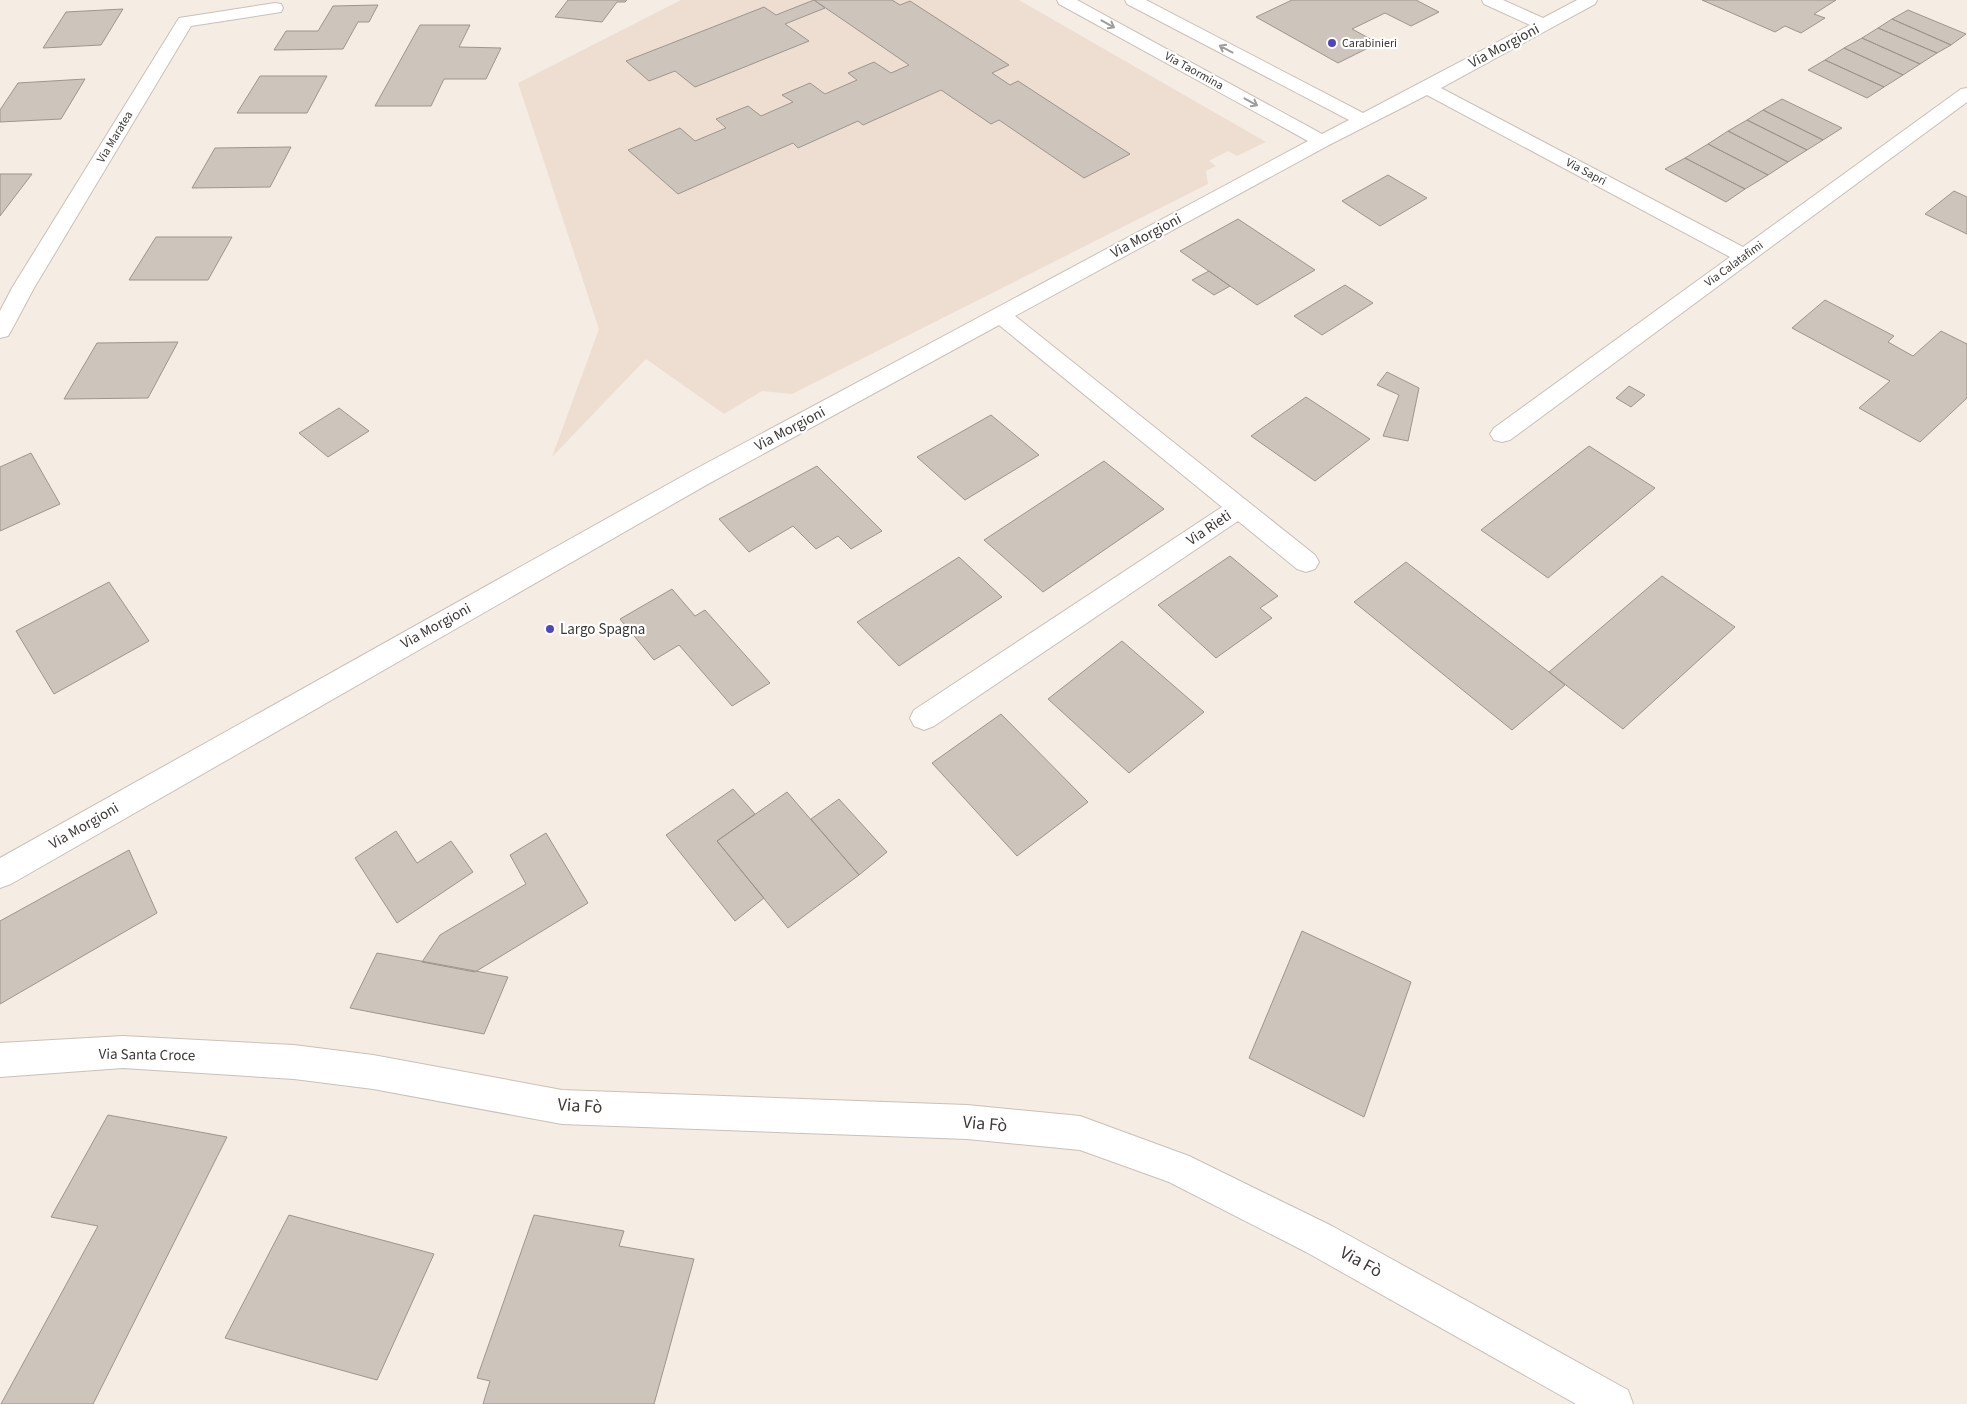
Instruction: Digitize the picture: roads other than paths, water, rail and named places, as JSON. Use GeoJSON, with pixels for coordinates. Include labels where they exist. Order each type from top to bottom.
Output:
{"type":"FeatureCollection","features":[{"type":"Feature","properties":{"kind":"street","name":"Via Taormina"},"geometry":{"type":"LineString","coordinates":[[1066,0],[1297,106],[1362,120]]}},
{"type":"Feature","properties":{"kind":"street","name":"Via Taormina"},"geometry":{"type":"LineString","coordinates":[[1133,0],[1297,106],[1322,141]]}},
{"type":"Feature","properties":{"kind":"street"},"geometry":{"type":"LineString","coordinates":[[1490,0],[1543,25]]}},
{"type":"Feature","properties":{"kind":"street","name":"Via Morgioni"},"geometry":{"type":"LineString","coordinates":[[0,874],[699,478],[1322,141],[1427,88],[1588,0]]}},
{"type":"Feature","properties":{"kind":"street","name":"Via Maratea"},"geometry":{"type":"LineString","coordinates":[[0,331],[23,288],[185,22],[274,8]]}},
{"type":"Feature","properties":{"kind":"street","name":"Via Sapri"},"geometry":{"type":"LineString","coordinates":[[1427,88],[1744,256]]}},
{"type":"Feature","properties":{"kind":"street","name":"Via Calatafimi"},"geometry":{"type":"LineString","coordinates":[[1502,434],[1967,93]]}},
{"type":"Feature","properties":{"kind":"street"},"geometry":{"type":"LineString","coordinates":[[0,287],[23,288]]}},
{"type":"Feature","properties":{"kind":"street","name":"Via Rieti"},"geometry":{"type":"LineString","coordinates":[[924,718],[1239,508],[1000,315]]}},
{"type":"Feature","properties":{"kind":"street"},"geometry":{"type":"LineString","coordinates":[[1239,508],[1306,562]]}},
{"type":"Feature","properties":{"kind":"street","name":"Via Santa Croce"},"geometry":{"type":"LineString","coordinates":[[0,1060],[123,1052],[294,1062]]}},
{"type":"Feature","properties":{"kind":"street","name":"Via Fò"},"geometry":{"type":"LineString","coordinates":[[294,1062],[373,1072],[562,1107],[967,1122],[1080,1133],[1177,1168],[1318,1239],[1614,1404]]}},
{"type":"Feature","properties":{"kind":"place","name":"Carabinieri"},"geometry":{"type":"Point","coordinates":[1332,43]}},
{"type":"Feature","properties":{"kind":"place","name":"Largo Spagna"},"geometry":{"type":"Point","coordinates":[550,629]}}]}
